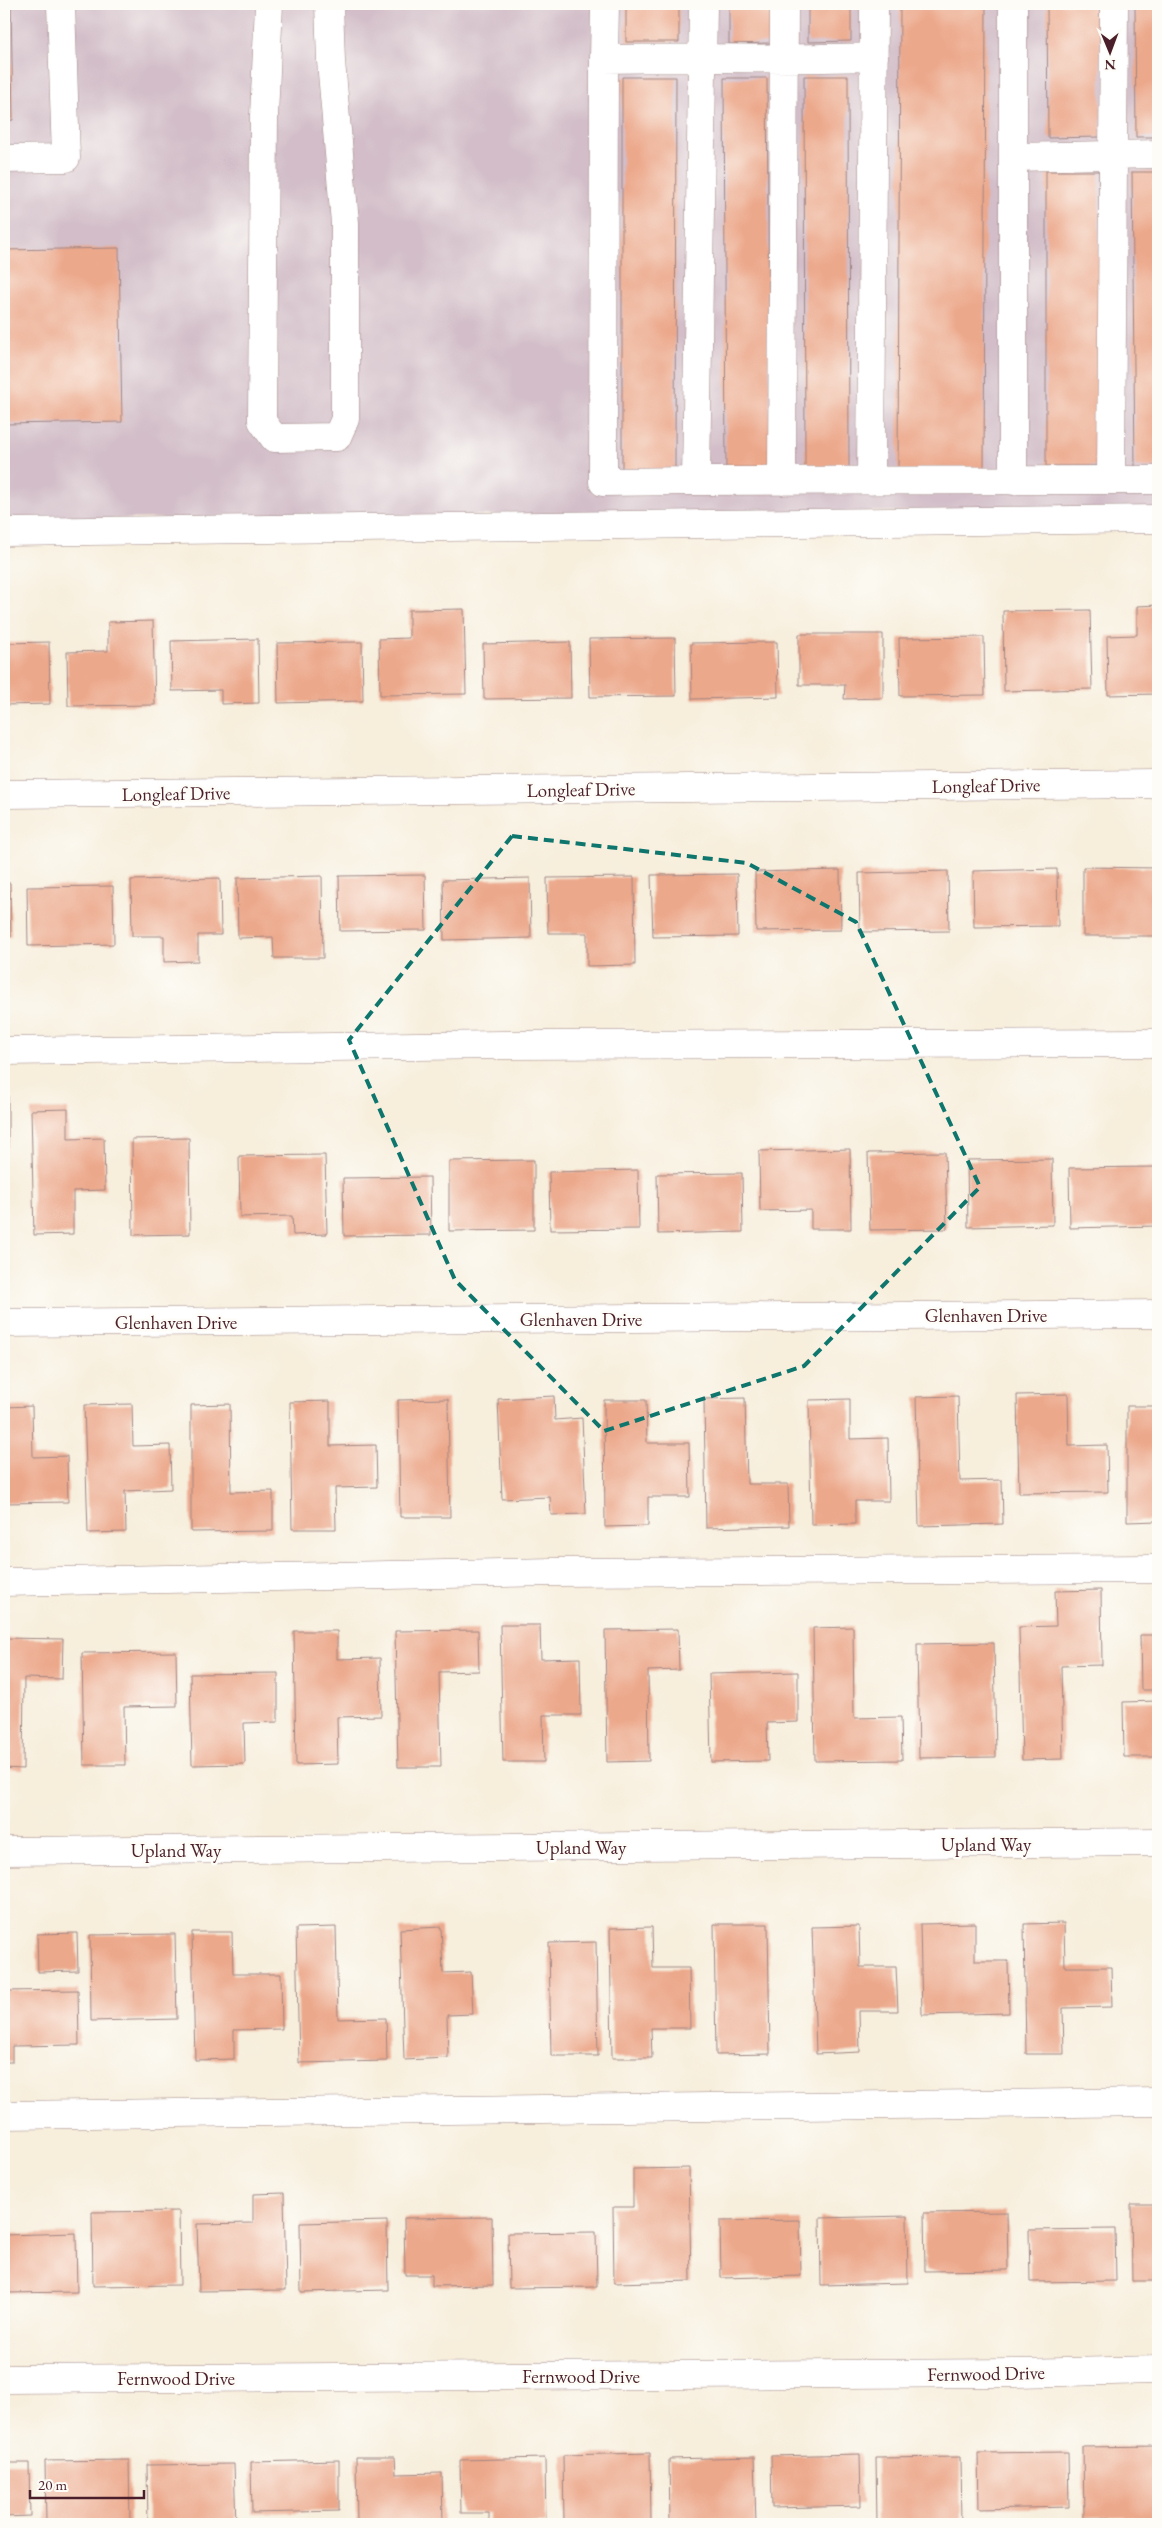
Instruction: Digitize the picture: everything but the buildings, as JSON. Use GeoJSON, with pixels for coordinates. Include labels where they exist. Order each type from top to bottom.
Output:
{"type":"FeatureCollection","features":[{"type":"Feature","properties":{"kind":"street"},"geometry":{"type":"LineString","coordinates":[[4,159],[66,158],[61,4]]}},
{"type":"Feature","properties":{"kind":"street"},"geometry":{"type":"LineString","coordinates":[[269,4],[264,116],[262,421],[274,438],[337,437],[345,419],[345,224],[331,61],[329,4]]}},
{"type":"Feature","properties":{"kind":"street"},"geometry":{"type":"LineString","coordinates":[[605,4],[603,482],[1158,480]]}},
{"type":"Feature","properties":{"kind":"street"},"geometry":{"type":"LineString","coordinates":[[696,481],[702,4]]}},
{"type":"Feature","properties":{"kind":"street"},"geometry":{"type":"LineString","coordinates":[[782,481],[784,4]]}},
{"type":"Feature","properties":{"kind":"street"},"geometry":{"type":"LineString","coordinates":[[871,481],[874,4]]}},
{"type":"Feature","properties":{"kind":"street"},"geometry":{"type":"LineString","coordinates":[[1013,4],[1013,481]]}},
{"type":"Feature","properties":{"kind":"street"},"geometry":{"type":"LineString","coordinates":[[1111,480],[1114,4]]}},
{"type":"Feature","properties":{"kind":"street"},"geometry":{"type":"LineString","coordinates":[[604,59],[702,57],[784,60],[874,57]]}},
{"type":"Feature","properties":{"kind":"street"},"geometry":{"type":"LineString","coordinates":[[1013,157],[1158,154]]}},
{"type":"Feature","properties":{"kind":"street"},"geometry":{"type":"LineString","coordinates":[[4,532],[1158,519]]}},
{"type":"Feature","properties":{"kind":"street","name":"Longleaf Drive"},"geometry":{"type":"LineString","coordinates":[[4,794],[1158,784]]}},
{"type":"Feature","properties":{"kind":"street"},"geometry":{"type":"LineString","coordinates":[[4,1051],[502,1044],[1158,1043]]}},
{"type":"Feature","properties":{"kind":"street","name":"Glenhaven Drive"},"geometry":{"type":"LineString","coordinates":[[4,1323],[1158,1314]]}},
{"type":"Feature","properties":{"kind":"street"},"geometry":{"type":"LineString","coordinates":[[4,1582],[554,1572],[1158,1569]]}},
{"type":"Feature","properties":{"kind":"street","name":"Upland Way"},"geometry":{"type":"LineString","coordinates":[[4,1851],[1158,1842]]}},
{"type":"Feature","properties":{"kind":"street"},"geometry":{"type":"LineString","coordinates":[[4,2115],[1158,2102]]}},
{"type":"Feature","properties":{"kind":"street","name":"Fernwood Drive"},"geometry":{"type":"LineString","coordinates":[[4,2379],[1007,2373],[1158,2370]]}},
{"type":"Feature","properties":{"kind":"highlighted area"},"geometry":{"type":"Polygon","coordinates":[[[512,836],[747,863],[856,922],[980,1187],[804,1366],[604,1431],[455,1280],[349,1040],[512,836]]]}},
{"type":"Feature","properties":{"kind":"shaded area"},"geometry":{"type":"Polygon","coordinates":[[[4,4],[1158,4],[1158,509],[4,520],[4,4]]]}}]}
